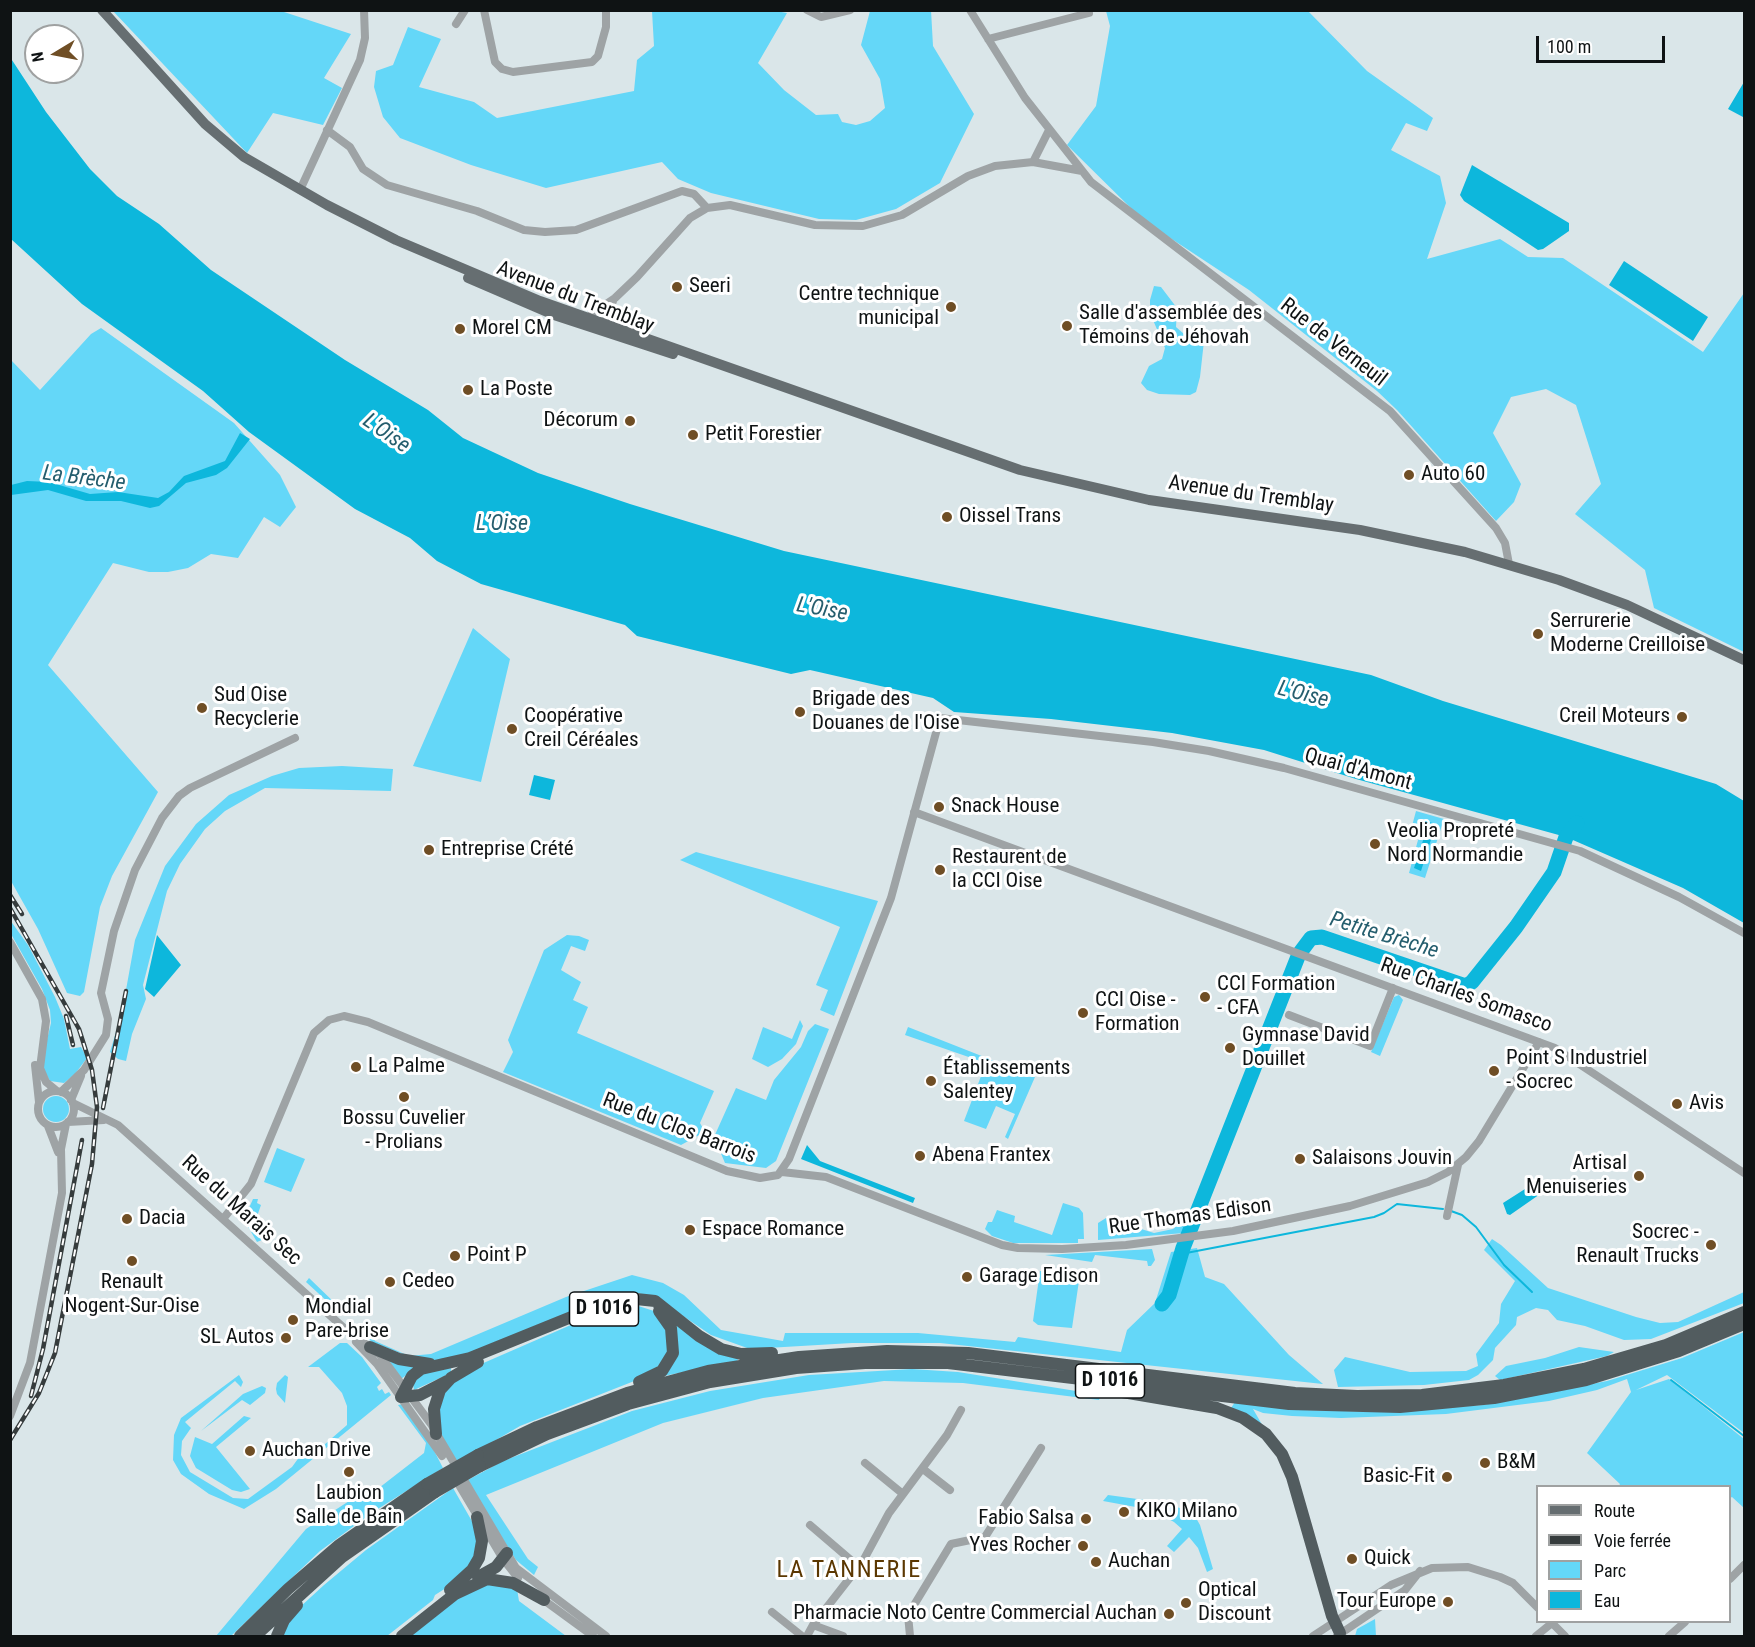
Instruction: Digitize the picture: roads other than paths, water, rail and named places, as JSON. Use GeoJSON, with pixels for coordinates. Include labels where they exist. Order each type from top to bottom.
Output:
{"type":"FeatureCollection","features":[{"type":"Feature","properties":{"kind":"highway","name":"D 1016"},"geometry":{"type":"LineString","coordinates":[[240,1636],[332,1551],[431,1488],[479,1461],[609,1393],[651,1377],[665,1368],[673,1353],[674,1341],[671,1328],[663,1315],[641,1303],[609,1307],[479,1362],[428,1392],[405,1394],[415,1372],[470,1358],[596,1307],[631,1297],[655,1301],[704,1340],[730,1352],[747,1354],[900,1351],[983,1354],[1295,1393],[1406,1395],[1488,1388],[1584,1369],[1666,1345],[1744,1312]]}},
{"type":"Feature","properties":{"kind":"highway","name":"D 1016"},"geometry":{"type":"LineString","coordinates":[[479,1461],[609,1410],[710,1382],[832,1364],[911,1362],[974,1365],[1289,1404],[1408,1406],[1486,1399],[1586,1380],[1679,1352],[1744,1324]]}},
{"type":"Feature","properties":{"kind":"highway","name":"D 1016"},"geometry":{"type":"LineString","coordinates":[[370,1347],[404,1360],[440,1364]]}},
{"type":"Feature","properties":{"kind":"highway","name":"D 1016"},"geometry":{"type":"LineString","coordinates":[[567,1414],[635,1390],[708,1371],[786,1358],[845,1353]]}},
{"type":"Feature","properties":{"kind":"highway","name":"D 1016"},"geometry":{"type":"LineString","coordinates":[[974,1365],[1217,1408],[1255,1425],[1274,1443],[1290,1471],[1339,1632]]}},
{"type":"Feature","properties":{"kind":"highway"},"geometry":{"type":"LineString","coordinates":[[436,1434],[434,1406],[447,1381]]}},
{"type":"Feature","properties":{"kind":"highway","name":"D 1016"},"geometry":{"type":"LineString","coordinates":[[255,1636],[342,1557],[431,1488]]}},
{"type":"Feature","properties":{"kind":"highway"},"geometry":{"type":"LineString","coordinates":[[472,1570],[482,1545],[477,1518]]}},
{"type":"Feature","properties":{"kind":"highway"},"geometry":{"type":"LineString","coordinates":[[392,1636],[472,1570],[503,1556]]}},
{"type":"Feature","properties":{"kind":"highway"},"geometry":{"type":"LineString","coordinates":[[402,1636],[503,1556]]}},
{"type":"Feature","properties":{"kind":"highway","name":"D 1016"},"geometry":{"type":"LineString","coordinates":[[277,1636],[287,1616],[342,1557]]}},
{"type":"Feature","properties":{"kind":"highway"},"geometry":{"type":"LineString","coordinates":[[455,1594],[478,1582],[494,1578],[513,1583],[544,1600]]}},
{"type":"Feature","properties":{"kind":"main road","name":"Avenue du Tremblay"},"geometry":{"type":"LineString","coordinates":[[102,10],[205,124],[244,158],[396,240],[532,297],[588,319],[981,458],[1055,479],[1174,504],[1377,533],[1509,564],[1638,610],[1744,660]]}},
{"type":"Feature","properties":{"kind":"street"},"geometry":{"type":"LineString","coordinates":[[300,190],[360,60],[365,38],[364,10]]}},
{"type":"Feature","properties":{"kind":"street"},"geometry":{"type":"LineString","coordinates":[[456,24],[465,10]]}},
{"type":"Feature","properties":{"kind":"street"},"geometry":{"type":"LineString","coordinates":[[484,10],[495,62],[502,69],[513,72],[592,62],[598,56],[606,27],[606,10]]}},
{"type":"Feature","properties":{"kind":"street"},"geometry":{"type":"LineString","coordinates":[[807,10],[821,17],[850,10]]}},
{"type":"Feature","properties":{"kind":"street","name":"Rue de Verneuil"},"geometry":{"type":"LineString","coordinates":[[970,10],[1016,86],[1095,185],[1390,411],[1496,528],[1505,543],[1509,564]]}},
{"type":"Feature","properties":{"kind":"street"},"geometry":{"type":"LineString","coordinates":[[988,39],[1089,12]]}},
{"type":"Feature","properties":{"kind":"street"},"geometry":{"type":"LineString","coordinates":[[327,130],[351,147],[363,169],[387,185],[477,211],[524,230],[545,232],[576,230],[682,191],[694,194],[707,208]]}},
{"type":"Feature","properties":{"kind":"street"},"geometry":{"type":"LineString","coordinates":[[1033,162],[1049,130]]}},
{"type":"Feature","properties":{"kind":"street"},"geometry":{"type":"LineString","coordinates":[[588,319],[615,298],[642,272],[690,218],[707,208],[730,205],[815,225],[863,226],[902,215],[968,176],[1000,165],[1033,162],[1082,171]]}},
{"type":"Feature","properties":{"kind":"street"},"geometry":{"type":"LineString","coordinates":[[604,324],[615,298]]}},
{"type":"Feature","properties":{"kind":"street","name":"Rue du Clos Barrois"},"geometry":{"type":"LineString","coordinates":[[223,1219],[251,1184],[314,1033],[329,1020],[344,1017],[368,1022],[734,1173],[760,1179],[774,1177],[782,1172],[891,898],[940,718]]}},
{"type":"Feature","properties":{"kind":"street","name":"Quai d'Amont"},"geometry":{"type":"LineString","coordinates":[[940,718],[1145,741],[1223,754],[1554,842],[1679,897],[1744,933]]}},
{"type":"Feature","properties":{"kind":"street"},"geometry":{"type":"LineString","coordinates":[[10,1416],[30,1362],[62,1193],[61,1149],[67,1123],[73,1113],[72,1101],[84,1070],[108,1029],[101,993],[117,921],[139,860],[162,818],[179,796],[190,788],[295,738]]}},
{"type":"Feature","properties":{"kind":"street","name":"Rue Charles Somasco"},"geometry":{"type":"LineString","coordinates":[[914,812],[1539,1042],[1569,1056],[1744,1173]]}},
{"type":"Feature","properties":{"kind":"street"},"geometry":{"type":"LineString","coordinates":[[10,942],[42,999],[45,1016],[40,1068],[46,1082],[72,1101]]}},
{"type":"Feature","properties":{"kind":"street"},"geometry":{"type":"LineString","coordinates":[[1289,1015],[1370,1046],[1393,988]]}},
{"type":"Feature","properties":{"kind":"street"},"geometry":{"type":"LineString","coordinates":[[44,1033],[35,1066],[40,1118],[54,1137],[61,1167]]}},
{"type":"Feature","properties":{"kind":"street","name":"Rue Thomas Edison"},"geometry":{"type":"LineString","coordinates":[[782,1172],[826,1177],[1002,1245],[1018,1248],[1076,1249],[1179,1239],[1268,1225],[1350,1206],[1428,1182],[1458,1164],[1485,1132],[1539,1042]]}},
{"type":"Feature","properties":{"kind":"street"},"geometry":{"type":"LineString","coordinates":[[39,1102],[46,1094],[59,1091],[84,1070]]}},
{"type":"Feature","properties":{"kind":"street","name":"Rue du Marais Sec"},"geometry":{"type":"LineString","coordinates":[[72,1101],[113,1121],[344,1328],[405,1394],[436,1434],[493,1537]]}},
{"type":"Feature","properties":{"kind":"street"},"geometry":{"type":"LineString","coordinates":[[48,1126],[56,1127],[90,1119],[113,1121]]}},
{"type":"Feature","properties":{"kind":"street"},"geometry":{"type":"LineString","coordinates":[[1448,1216],[1458,1164]]}},
{"type":"Feature","properties":{"kind":"street","name":"Rue du Marais Sec"},"geometry":{"type":"LineString","coordinates":[[344,1328],[380,1355],[477,1518],[493,1537]]}},
{"type":"Feature","properties":{"kind":"street"},"geometry":{"type":"LineString","coordinates":[[807,1636],[813,1625],[859,1567],[889,1514],[947,1435],[961,1410]]}},
{"type":"Feature","properties":{"kind":"street"},"geometry":{"type":"LineString","coordinates":[[910,1636],[908,1615],[951,1544],[985,1537],[1041,1448]]}},
{"type":"Feature","properties":{"kind":"street"},"geometry":{"type":"LineString","coordinates":[[866,1463],[903,1494]]}},
{"type":"Feature","properties":{"kind":"street"},"geometry":{"type":"LineString","coordinates":[[923,1469],[950,1490]]}},
{"type":"Feature","properties":{"kind":"street"},"geometry":{"type":"LineString","coordinates":[[810,1525],[859,1567]]}},
{"type":"Feature","properties":{"kind":"street"},"geometry":{"type":"LineString","coordinates":[[493,1537],[520,1580],[593,1636]]}},
{"type":"Feature","properties":{"kind":"street"},"geometry":{"type":"LineString","coordinates":[[503,1556],[522,1574],[606,1636]]}},
{"type":"Feature","properties":{"kind":"street"},"geometry":{"type":"LineString","coordinates":[[1731,1578],[1744,1565]]}},
{"type":"Feature","properties":{"kind":"street"},"geometry":{"type":"LineString","coordinates":[[1313,1636],[1339,1632],[1391,1585],[1420,1571],[1452,1566],[1482,1570],[1513,1583],[1536,1606]]}},
{"type":"Feature","properties":{"kind":"street"},"geometry":{"type":"LineString","coordinates":[[772,1612],[802,1636]]}},
{"type":"Feature","properties":{"kind":"street"},"geometry":{"type":"LineString","coordinates":[[1536,1636],[1550,1623]]}},
{"type":"Feature","properties":{"kind":"street"},"geometry":{"type":"LineString","coordinates":[[1552,1623],[1565,1636]]}},
{"type":"Feature","properties":{"kind":"street"},"geometry":{"type":"LineString","coordinates":[[1674,1635],[1684,1623]]}},
{"type":"Feature","properties":{"kind":"street"},"geometry":{"type":"LineString","coordinates":[[813,1625],[843,1636]]}},
{"type":"Feature","properties":{"kind":"water","name":"L’Oise"},"geometry":{"type":"Polygon","coordinates":[[[10,57],[24,78],[24,84],[28,84],[90,169],[117,196],[159,224],[211,270],[345,360],[428,410],[463,438],[538,473],[784,551],[1371,675],[1443,701],[1716,784],[1744,801],[1744,923],[1683,888],[1566,837],[1356,779],[1264,750],[1172,733],[1051,719],[954,712],[933,698],[810,670],[791,674],[637,636],[625,625],[481,584],[437,561],[410,538],[355,509],[249,432],[203,391],[82,304],[11,239],[10,57]]]}},
{"type":"Feature","properties":{"kind":"water"},"geometry":{"type":"Polygon","coordinates":[[[1744,82],[1744,115],[1743,117],[1728,109],[1744,82]]]}},
{"type":"Feature","properties":{"kind":"water"},"geometry":{"type":"Polygon","coordinates":[[[1472,165],[1569,223],[1569,231],[1538,250],[1464,201],[1460,195],[1472,165]]]}},
{"type":"Feature","properties":{"kind":"water"},"geometry":{"type":"Polygon","coordinates":[[[1624,261],[1708,317],[1693,341],[1609,285],[1624,261]]]}},
{"type":"Feature","properties":{"kind":"water"},"geometry":{"type":"Polygon","coordinates":[[[240,433],[250,439],[227,468],[216,475],[186,483],[159,506],[150,508],[121,501],[86,501],[48,490],[11,495],[11,485],[27,481],[49,482],[90,494],[118,492],[158,498],[169,492],[184,476],[225,461],[240,433]]]}},
{"type":"Feature","properties":{"kind":"water"},"geometry":{"type":"Polygon","coordinates":[[[534,775],[555,780],[550,800],[529,795],[534,775]]]}},
{"type":"Feature","properties":{"kind":"water"},"geometry":{"type":"Polygon","coordinates":[[[1429,822],[1436,824],[1421,871],[1414,868],[1429,822]]]}},
{"type":"Feature","properties":{"kind":"water"},"geometry":{"type":"Polygon","coordinates":[[[157,935],[181,965],[154,997],[145,989],[157,935]]]}},
{"type":"Feature","properties":{"kind":"water"},"geometry":{"type":"Polygon","coordinates":[[[807,1145],[820,1161],[915,1198],[913,1203],[801,1159],[807,1145]]]}},
{"type":"Feature","properties":{"kind":"water"},"geometry":{"type":"Polygon","coordinates":[[[1536,1182],[1542,1185],[1543,1192],[1510,1215],[1507,1214],[1503,1203],[1536,1182]]]}},
{"type":"Feature","properties":{"kind":"waterway","name":"Petite Brèche"},"geometry":{"type":"LineString","coordinates":[[1162,1304],[1169,1295],[1183,1248],[1299,954],[1311,938],[1322,937],[1466,986],[1472,982],[1516,927],[1554,872],[1566,837],[1577,823]]}},
{"type":"Feature","properties":{"kind":"waterway"},"geometry":{"type":"LineString","coordinates":[[1181,1254],[1374,1217],[1397,1204],[1443,1209]]}},
{"type":"Feature","properties":{"kind":"waterway"},"geometry":{"type":"LineString","coordinates":[[1451,1211],[1462,1215],[1476,1227],[1504,1265],[1532,1292]]}},
{"type":"Feature","properties":{"kind":"waterway"},"geometry":{"type":"LineString","coordinates":[[1671,1380],[1744,1436]]}},
{"type":"Feature","properties":{"kind":"railway"},"geometry":{"type":"LineString","coordinates":[[10,895],[22,914]]}},
{"type":"Feature","properties":{"kind":"railway"},"geometry":{"type":"LineString","coordinates":[[10,908],[79,1029],[92,1070],[97,1107],[92,1164],[55,1353],[39,1393],[10,1440]]}},
{"type":"Feature","properties":{"kind":"railway"},"geometry":{"type":"LineString","coordinates":[[103,1108],[126,991]]}},
{"type":"Feature","properties":{"kind":"railway"},"geometry":{"type":"LineString","coordinates":[[66,1016],[73,1045]]}},
{"type":"Feature","properties":{"kind":"railway"},"geometry":{"type":"LineString","coordinates":[[31,1396],[43,1349],[82,1140]]}},
{"type":"Feature","properties":{"kind":"place","name":"Seeri"},"geometry":{"type":"Point","coordinates":[677,287]}},
{"type":"Feature","properties":{"kind":"place","name":"Centre technique municipal"},"geometry":{"type":"Point","coordinates":[951,307]}},
{"type":"Feature","properties":{"kind":"place","name":"Salle d'assemblée des Témoins de Jéhovah"},"geometry":{"type":"Point","coordinates":[1067,326]}},
{"type":"Feature","properties":{"kind":"place","name":"Morel CM"},"geometry":{"type":"Point","coordinates":[460,329]}},
{"type":"Feature","properties":{"kind":"place","name":"La Poste"},"geometry":{"type":"Point","coordinates":[468,390]}},
{"type":"Feature","properties":{"kind":"place","name":"Décorum"},"geometry":{"type":"Point","coordinates":[630,421]}},
{"type":"Feature","properties":{"kind":"place","name":"Petit Forestier"},"geometry":{"type":"Point","coordinates":[693,435]}},
{"type":"Feature","properties":{"kind":"place","name":"Auto 60"},"geometry":{"type":"Point","coordinates":[1409,475]}},
{"type":"Feature","properties":{"kind":"place","name":"Oissel Trans"},"geometry":{"type":"Point","coordinates":[947,517]}},
{"type":"Feature","properties":{"kind":"place","name":"Serrurerie Moderne Creilloise"},"geometry":{"type":"Point","coordinates":[1538,634]}},
{"type":"Feature","properties":{"kind":"place","name":"Sud Oise Recyclerie"},"geometry":{"type":"Point","coordinates":[202,708]}},
{"type":"Feature","properties":{"kind":"place","name":"Brigade des Douanes de l'Oise"},"geometry":{"type":"Point","coordinates":[800,712]}},
{"type":"Feature","properties":{"kind":"place","name":"Creil Moteurs"},"geometry":{"type":"Point","coordinates":[1682,717]}},
{"type":"Feature","properties":{"kind":"place","name":"Coopérative Creil Céréales"},"geometry":{"type":"Point","coordinates":[512,729]}},
{"type":"Feature","properties":{"kind":"place","name":"Snack House"},"geometry":{"type":"Point","coordinates":[939,807]}},
{"type":"Feature","properties":{"kind":"place","name":"Veolia Propreté Nord Normandie"},"geometry":{"type":"Point","coordinates":[1375,844]}},
{"type":"Feature","properties":{"kind":"place","name":"Entreprise Crété"},"geometry":{"type":"Point","coordinates":[429,850]}},
{"type":"Feature","properties":{"kind":"place","name":"Restaurent de la CCI Oise"},"geometry":{"type":"Point","coordinates":[940,870]}},
{"type":"Feature","properties":{"kind":"place","name":"CCI Formation - CFA"},"geometry":{"type":"Point","coordinates":[1205,997]}},
{"type":"Feature","properties":{"kind":"place","name":"CCI Oise - Formation"},"geometry":{"type":"Point","coordinates":[1083,1013]}},
{"type":"Feature","properties":{"kind":"place","name":"Gymnase David Douillet"},"geometry":{"type":"Point","coordinates":[1230,1048]}},
{"type":"Feature","properties":{"kind":"place","name":"La Palme"},"geometry":{"type":"Point","coordinates":[356,1067]}},
{"type":"Feature","properties":{"kind":"place","name":"Point S Industriel - Socrec"},"geometry":{"type":"Point","coordinates":[1494,1071]}},
{"type":"Feature","properties":{"kind":"place","name":"Établissements Salentey"},"geometry":{"type":"Point","coordinates":[931,1081]}},
{"type":"Feature","properties":{"kind":"place","name":"Bossu Cuvelier - Prolians"},"geometry":{"type":"Point","coordinates":[404,1097]}},
{"type":"Feature","properties":{"kind":"place","name":"Avis"},"geometry":{"type":"Point","coordinates":[1677,1104]}},
{"type":"Feature","properties":{"kind":"place","name":"Abena Frantex"},"geometry":{"type":"Point","coordinates":[920,1156]}},
{"type":"Feature","properties":{"kind":"place","name":"Salaisons Jouvin"},"geometry":{"type":"Point","coordinates":[1300,1159]}},
{"type":"Feature","properties":{"kind":"place","name":"Artisal Menuiseries"},"geometry":{"type":"Point","coordinates":[1639,1176]}},
{"type":"Feature","properties":{"kind":"place","name":"Dacia"},"geometry":{"type":"Point","coordinates":[127,1219]}},
{"type":"Feature","properties":{"kind":"place","name":"Espace Romance"},"geometry":{"type":"Point","coordinates":[690,1230]}},
{"type":"Feature","properties":{"kind":"place","name":"Socrec - Renault Trucks"},"geometry":{"type":"Point","coordinates":[1711,1245]}},
{"type":"Feature","properties":{"kind":"place","name":"Point P"},"geometry":{"type":"Point","coordinates":[455,1256]}},
{"type":"Feature","properties":{"kind":"place","name":"Renault Nogent-Sur-Oise"},"geometry":{"type":"Point","coordinates":[132,1261]}},
{"type":"Feature","properties":{"kind":"place","name":"Garage Edison"},"geometry":{"type":"Point","coordinates":[967,1277]}},
{"type":"Feature","properties":{"kind":"place","name":"Cedeo"},"geometry":{"type":"Point","coordinates":[390,1282]}},
{"type":"Feature","properties":{"kind":"place","name":"Mondial Pare-brise"},"geometry":{"type":"Point","coordinates":[293,1320]}},
{"type":"Feature","properties":{"kind":"place","name":"SL Autos"},"geometry":{"type":"Point","coordinates":[286,1338]}},
{"type":"Feature","properties":{"kind":"place","name":"Auchan Drive"},"geometry":{"type":"Point","coordinates":[250,1451]}},
{"type":"Feature","properties":{"kind":"place","name":"B&M"},"geometry":{"type":"Point","coordinates":[1485,1463]}},
{"type":"Feature","properties":{"kind":"place","name":"Laubion Salle de Bain"},"geometry":{"type":"Point","coordinates":[349,1472]}},
{"type":"Feature","properties":{"kind":"place","name":"Basic-Fit"},"geometry":{"type":"Point","coordinates":[1447,1477]}},
{"type":"Feature","properties":{"kind":"place","name":"KIKO Milano"},"geometry":{"type":"Point","coordinates":[1124,1512]}},
{"type":"Feature","properties":{"kind":"place","name":"Fabio Salsa"},"geometry":{"type":"Point","coordinates":[1086,1519]}},
{"type":"Feature","properties":{"kind":"place","name":"Yves Rocher"},"geometry":{"type":"Point","coordinates":[1083,1546]}},
{"type":"Feature","properties":{"kind":"place","name":"Quick"},"geometry":{"type":"Point","coordinates":[1352,1559]}},
{"type":"Feature","properties":{"kind":"place","name":"Auchan"},"geometry":{"type":"Point","coordinates":[1096,1562]}},
{"type":"Feature","properties":{"kind":"place","name":"Tour Europe"},"geometry":{"type":"Point","coordinates":[1448,1602]}},
{"type":"Feature","properties":{"kind":"place","name":"Optical Discount"},"geometry":{"type":"Point","coordinates":[1186,1603]}},
{"type":"Feature","properties":{"kind":"place","name":"Pharmacie Noto Centre Commercial Auchan"},"geometry":{"type":"Point","coordinates":[1169,1614]}},
{"type":"Feature","properties":{"kind":"district","name":"LA TANNERIE"},"geometry":{"type":"Point","coordinates":[849,1571]}},
{"type":"Feature","properties":{"kind":"water label","name":"L'Oise"},"geometry":{"type":"Point","coordinates":[386,434]}},
{"type":"Feature","properties":{"kind":"water label","name":"La Brèche"},"geometry":{"type":"Point","coordinates":[84,479]}},
{"type":"Feature","properties":{"kind":"water label","name":"L'Oise"},"geometry":{"type":"Point","coordinates":[822,610]}},
{"type":"Feature","properties":{"kind":"water label","name":"L'Oise"},"geometry":{"type":"Point","coordinates":[1303,695]}}]}
